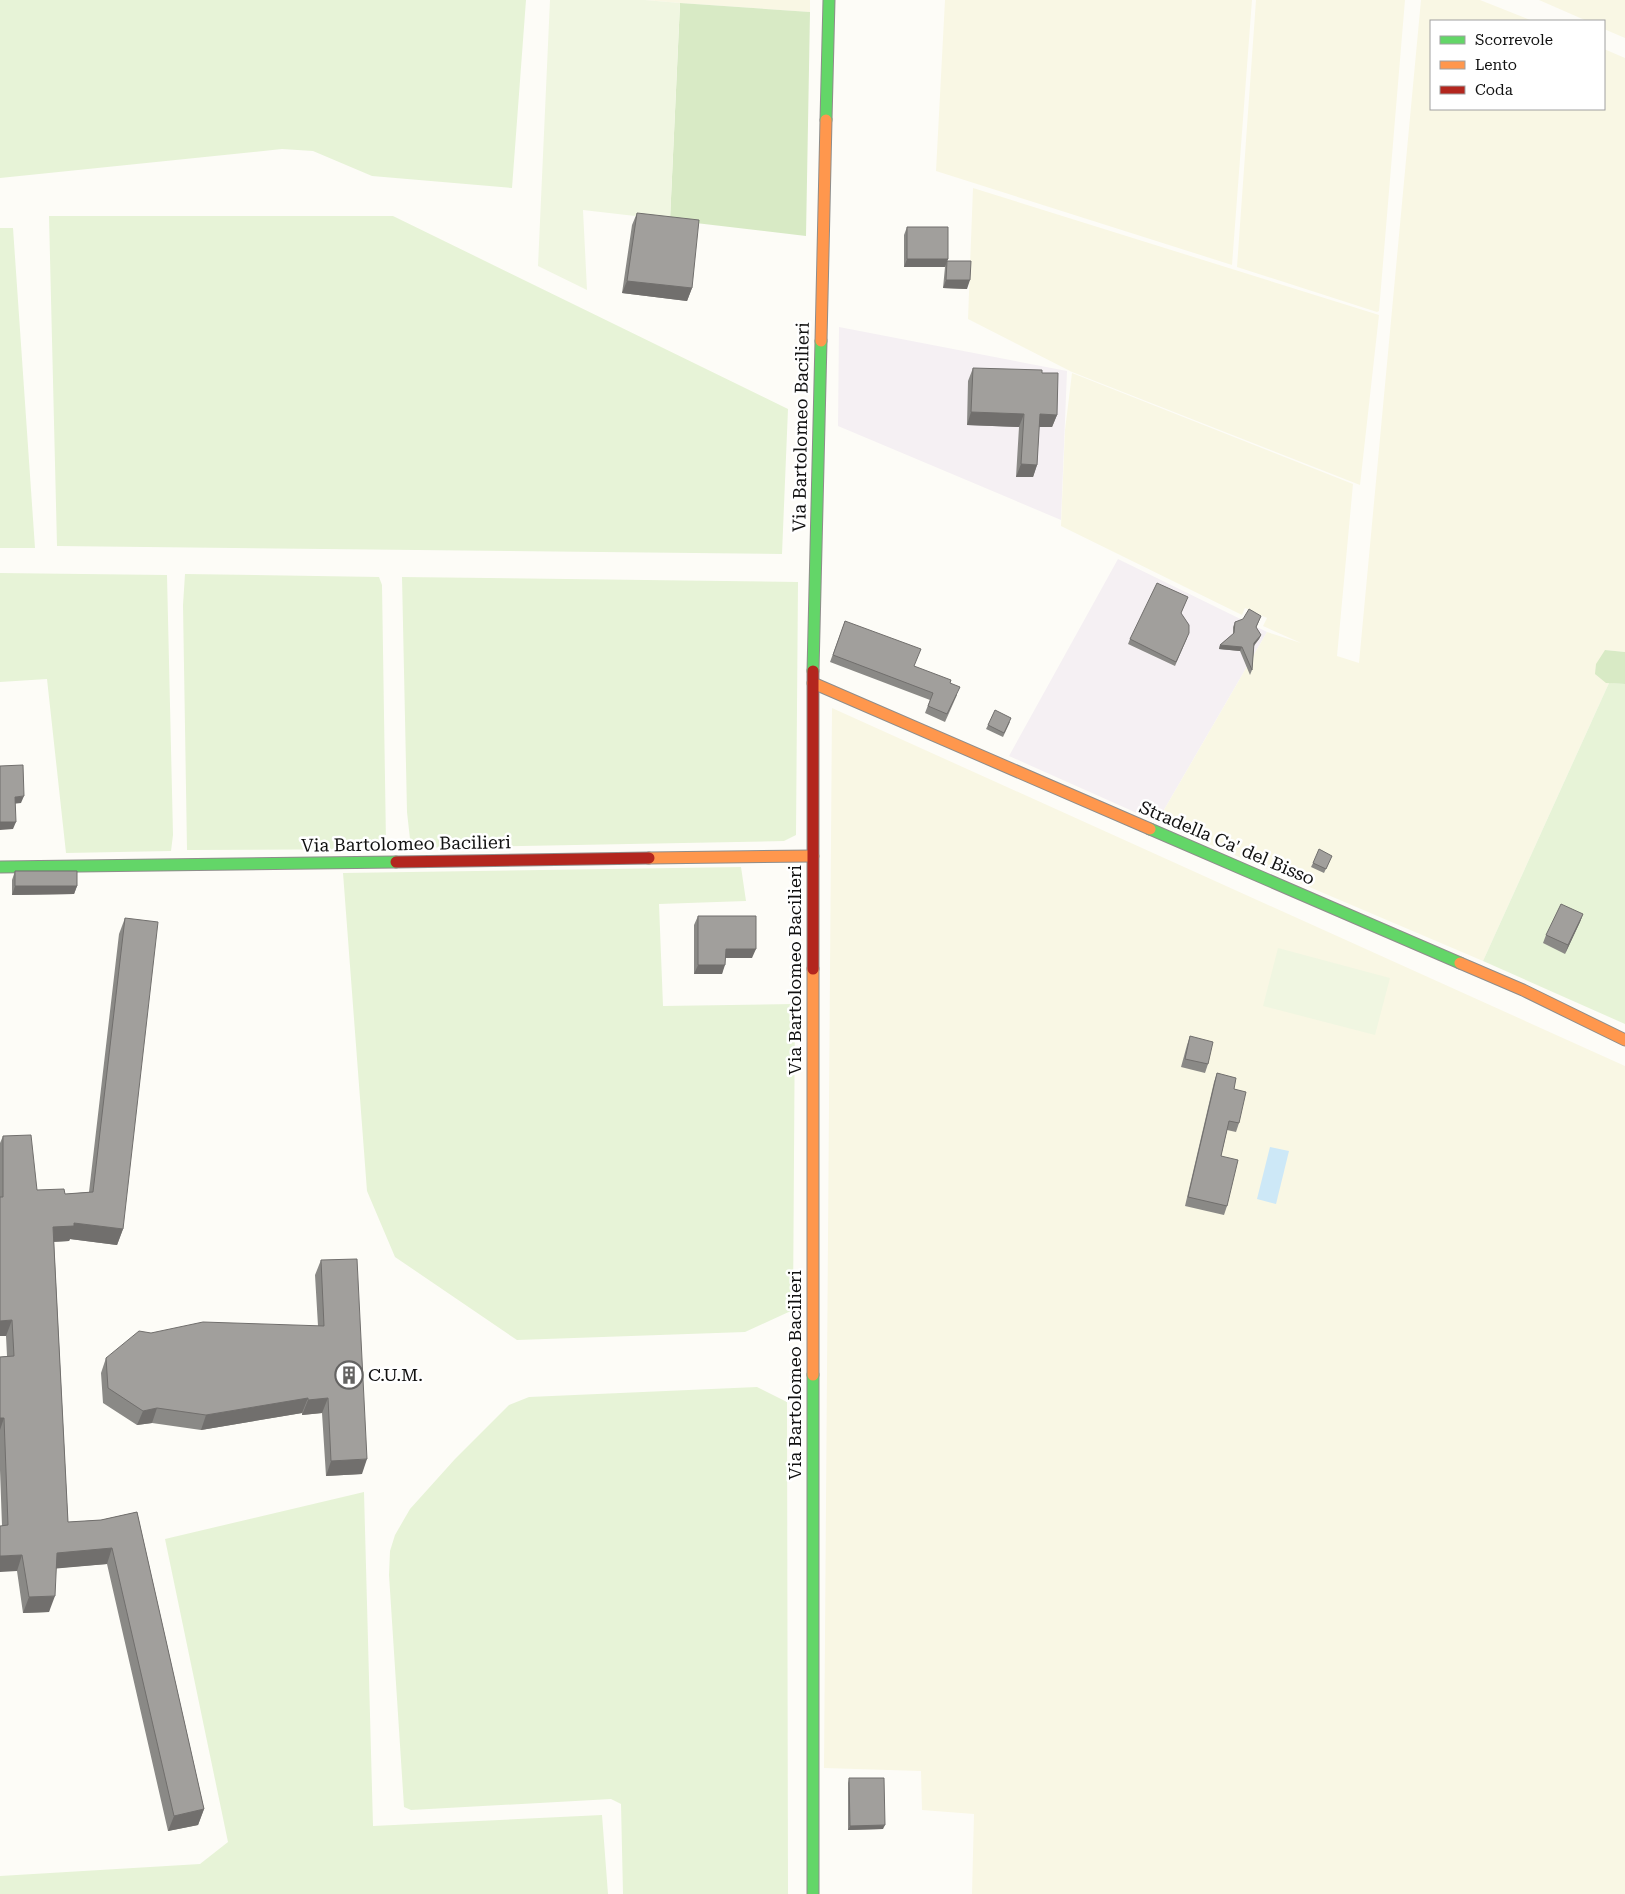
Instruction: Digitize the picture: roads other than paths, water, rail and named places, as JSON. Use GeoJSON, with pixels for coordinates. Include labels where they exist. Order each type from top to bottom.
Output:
{"type":"FeatureCollection","features":[{"type":"Feature","properties":{"kind":"street","name":"Via Bartolomeo Bacilieri"},"geometry":{"type":"LineString","coordinates":[[813,1894],[813,683],[829,0]]}},
{"type":"Feature","properties":{"kind":"street","name":"Stradella Ca' del Bisso"},"geometry":{"type":"LineString","coordinates":[[813,683],[1523,990],[1625,1040]]}},
{"type":"Feature","properties":{"kind":"street","name":"Via Bartolomeo Bacilieri"},"geometry":{"type":"LineString","coordinates":[[0,867],[813,856]]}},
{"type":"Feature","properties":{"kind":"water"},"geometry":{"type":"Polygon","coordinates":[[[1270,1147],[1289,1151],[1276,1204],[1257,1199],[1270,1147]]]}},
{"type":"Feature","properties":{"kind":"place","name":"C.U.M."},"geometry":{"type":"Point","coordinates":[349,1375]}}]}
